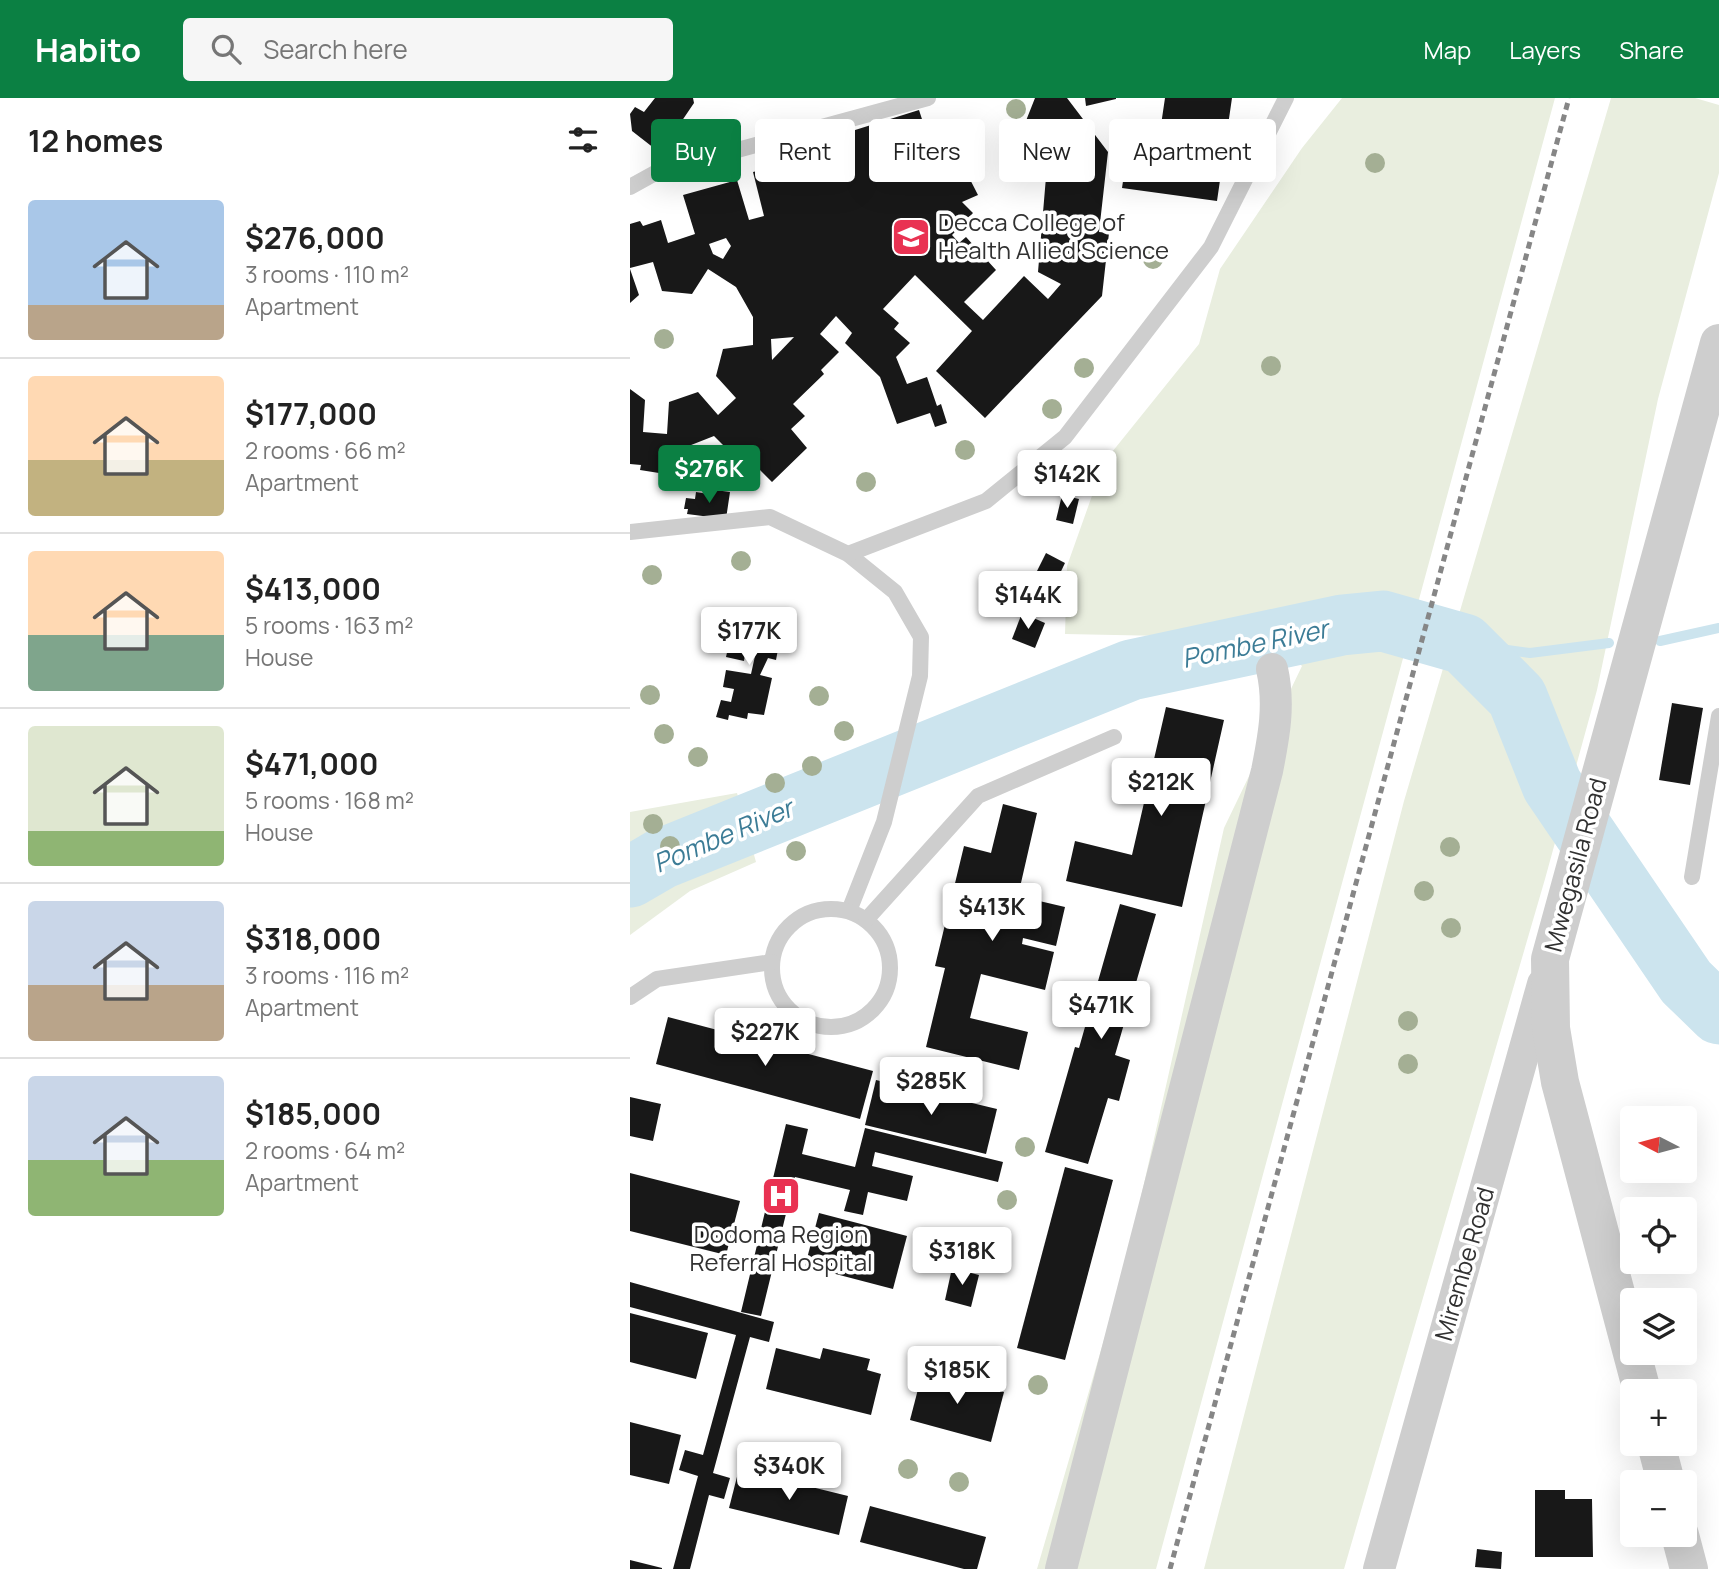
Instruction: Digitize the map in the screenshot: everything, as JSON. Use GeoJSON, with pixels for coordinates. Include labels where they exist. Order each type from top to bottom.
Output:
{"type":"FeatureCollection","features":[{"type":"Feature","properties":{"kind":"street","name":"Mwegasila Road"},"geometry":{"type":"LineString","coordinates":[[1639,1379],[1560,1082],[1550,1028],[1550,959],[1595,794],[1709,420],[1719,343]]}},
{"type":"Feature","properties":{"kind":"street"},"geometry":{"type":"LineString","coordinates":[[1061,1569],[1267,771],[1277,691],[1272,669]]}},
{"type":"Feature","properties":{"kind":"street","name":"Mirembe Road"},"geometry":{"type":"LineString","coordinates":[[1379,1569],[1550,959]]}},
{"type":"Feature","properties":{"kind":"street"},"geometry":{"type":"LineString","coordinates":[[1683,1547],[1689,1569]]}},
{"type":"Feature","properties":{"kind":"lane"},"geometry":{"type":"LineString","coordinates":[[630,187],[657,172],[928,98]]}},
{"type":"Feature","properties":{"kind":"lane"},"geometry":{"type":"LineString","coordinates":[[848,554],[986,501],[1065,437],[1211,247],[1286,98]]}},
{"type":"Feature","properties":{"kind":"lane"},"geometry":{"type":"LineString","coordinates":[[630,531],[770,517],[848,554],[895,592],[921,637],[920,676],[884,822],[849,911]]}},
{"type":"Feature","properties":{"kind":"lane"},"geometry":{"type":"LineString","coordinates":[[1692,877],[1719,716]]}},
{"type":"Feature","properties":{"kind":"lane"},"geometry":{"type":"LineString","coordinates":[[866,920],[978,796],[1114,737]]}},
{"type":"Feature","properties":{"kind":"lane"},"geometry":{"type":"LineString","coordinates":[[827,909],[849,911],[866,920],[880,935],[889,954],[890,974],[884,995],[872,1011],[855,1023],[836,1028],[815,1026],[797,1016],[782,1002],[774,983],[772,962],[778,942],[790,926],[807,914],[827,909]]}},
{"type":"Feature","properties":{"kind":"lane"},"geometry":{"type":"LineString","coordinates":[[630,997],[657,979],[772,962]]}},
{"type":"Feature","properties":{"kind":"shaded area"},"geometry":{"type":"Polygon","coordinates":[[[1342,98],[1555,98],[1156,1569],[1037,1569],[1125,1268],[1224,828],[1302,666],[1249,614],[1165,636],[1065,634],[1067,566],[1104,462],[1199,344],[1220,269],[1302,148],[1342,98]]]}},
{"type":"Feature","properties":{"kind":"shaded area"},"geometry":{"type":"Polygon","coordinates":[[[1611,98],[1695,98],[1719,105],[1719,173],[1658,399],[1597,690],[1545,879],[1344,1569],[1204,1569],[1404,801],[1611,98]]]}},
{"type":"Feature","properties":{"kind":"shaded area"},"geometry":{"type":"Polygon","coordinates":[[[737,793],[756,862],[690,891],[630,935],[630,812],[737,793]]]}},
{"type":"Feature","properties":{"kind":"building"},"geometry":{"type":"Polygon","coordinates":[[[655,98],[693,98],[694,103],[683,119],[651,119],[651,146],[632,131],[630,114],[635,107],[644,112],[655,98]]]}},
{"type":"Feature","properties":{"kind":"building"},"geometry":{"type":"Polygon","coordinates":[[[1035,98],[1067,98],[1083,119],[1027,119],[1035,98]]]}},
{"type":"Feature","properties":{"kind":"building"},"geometry":{"type":"Polygon","coordinates":[[[1085,98],[1116,98],[1116,99],[1086,106],[1085,98]]]}},
{"type":"Feature","properties":{"kind":"building"},"geometry":{"type":"Polygon","coordinates":[[[1165,98],[1232,98],[1229,119],[1162,119],[1165,98]]]}},
{"type":"Feature","properties":{"kind":"building"},"geometry":{"type":"Polygon","coordinates":[[[919,110],[922,119],[890,119],[919,110]]]}},
{"type":"Feature","properties":{"kind":"building"},"geometry":{"type":"Polygon","coordinates":[[[869,126],[869,182],[971,182],[978,195],[962,202],[973,213],[952,235],[959,243],[966,237],[996,270],[964,302],[983,320],[1024,276],[1048,299],[1061,284],[1038,272],[1046,182],[1095,182],[1095,135],[1108,152],[1099,232],[1109,233],[1102,296],[985,418],[936,371],[972,331],[915,275],[883,309],[899,323],[894,329],[910,343],[896,357],[907,384],[927,377],[937,406],[941,404],[947,423],[935,427],[930,413],[897,424],[880,377],[845,343],[852,333],[836,316],[820,334],[839,352],[821,370],[824,374],[793,404],[805,416],[791,429],[807,448],[772,482],[750,460],[744,466],[714,436],[681,449],[680,469],[660,467],[659,473],[640,470],[641,465],[630,464],[630,389],[645,400],[643,432],[667,434],[669,402],[698,392],[718,415],[736,398],[716,376],[723,349],[753,345],[753,317],[736,287],[708,269],[692,294],[662,291],[653,262],[630,268],[630,224],[640,221],[643,226],[661,220],[668,243],[695,234],[683,195],[738,182],[749,220],[764,216],[756,182],[855,182],[855,130],[869,126]],[[726,238],[709,244],[713,254],[723,259],[731,246],[726,238]],[[794,337],[771,339],[772,360],[794,337]]]}},
{"type":"Feature","properties":{"kind":"building"},"geometry":{"type":"Polygon","coordinates":[[[1123,182],[1220,182],[1217,201],[1122,188],[1123,182]]]}},
{"type":"Feature","properties":{"kind":"building"},"geometry":{"type":"Polygon","coordinates":[[[630,269],[639,295],[630,303],[630,269]]]}},
{"type":"Feature","properties":{"kind":"building"},"geometry":{"type":"Polygon","coordinates":[[[715,490],[730,492],[726,519],[687,514],[688,509],[684,509],[686,498],[695,499],[696,492],[714,495],[715,490]]]}},
{"type":"Feature","properties":{"kind":"building"},"geometry":{"type":"Polygon","coordinates":[[[1062,495],[1079,499],[1073,524],[1056,520],[1062,495]]]}},
{"type":"Feature","properties":{"kind":"building"},"geometry":{"type":"Polygon","coordinates":[[[1046,553],[1065,563],[1054,586],[1035,575],[1046,553]]]}},
{"type":"Feature","properties":{"kind":"building"},"geometry":{"type":"Polygon","coordinates":[[[736,612],[776,621],[774,629],[763,626],[761,635],[780,639],[776,660],[768,658],[760,675],[772,678],[764,715],[748,713],[747,719],[729,715],[728,720],[716,717],[721,700],[731,702],[734,689],[723,687],[726,670],[751,674],[755,656],[745,654],[744,661],[726,657],[736,612]]]}},
{"type":"Feature","properties":{"kind":"building"},"geometry":{"type":"Polygon","coordinates":[[[1022,613],[1045,623],[1035,648],[1012,639],[1022,613]]]}},
{"type":"Feature","properties":{"kind":"building"},"geometry":{"type":"Polygon","coordinates":[[[1672,703],[1703,708],[1690,785],[1659,780],[1672,703]]]}},
{"type":"Feature","properties":{"kind":"building"},"geometry":{"type":"Polygon","coordinates":[[[1166,707],[1224,720],[1182,907],[1066,881],[1075,841],[1132,855],[1166,707]]]}},
{"type":"Feature","properties":{"kind":"building"},"geometry":{"type":"Polygon","coordinates":[[[1003,804],[1037,813],[1018,896],[1065,907],[1056,946],[1023,938],[1022,944],[1054,952],[1045,990],[981,974],[970,1018],[1028,1032],[1019,1070],[926,1047],[945,968],[935,966],[964,846],[991,853],[1003,804]]]}},
{"type":"Feature","properties":{"kind":"building"},"geometry":{"type":"Polygon","coordinates":[[[1120,904],[1156,914],[1115,1055],[1130,1060],[1119,1101],[1108,1098],[1088,1164],[1045,1152],[1075,1047],[1079,1048],[1120,904]]]}},
{"type":"Feature","properties":{"kind":"building"},"geometry":{"type":"Polygon","coordinates":[[[668,1017],[873,1071],[860,1119],[656,1064],[668,1017]]]}},
{"type":"Feature","properties":{"kind":"building"},"geometry":{"type":"Polygon","coordinates":[[[876,1080],[997,1109],[986,1154],[865,1125],[876,1080]]]}},
{"type":"Feature","properties":{"kind":"building"},"geometry":{"type":"Polygon","coordinates":[[[630,1097],[661,1104],[653,1141],[630,1136],[630,1097]]]}},
{"type":"Feature","properties":{"kind":"building"},"geometry":{"type":"Polygon","coordinates":[[[786,1124],[808,1129],[802,1154],[855,1167],[865,1128],[1003,1162],[998,1182],[875,1152],[872,1166],[913,1176],[907,1201],[868,1192],[863,1215],[844,1211],[850,1190],[795,1177],[761,1316],[741,1312],[786,1124]]]}},
{"type":"Feature","properties":{"kind":"building"},"geometry":{"type":"Polygon","coordinates":[[[1065,1167],[1113,1180],[1065,1360],[1017,1348],[1065,1167]]]}},
{"type":"Feature","properties":{"kind":"building"},"geometry":{"type":"Polygon","coordinates":[[[630,1173],[740,1201],[726,1255],[630,1231],[630,1173]]]}},
{"type":"Feature","properties":{"kind":"building"},"geometry":{"type":"Polygon","coordinates":[[[819,1213],[907,1236],[893,1289],[805,1266],[819,1213]]]}},
{"type":"Feature","properties":{"kind":"building"},"geometry":{"type":"Polygon","coordinates":[[[952,1268],[979,1275],[971,1307],[945,1300],[952,1268]]]}},
{"type":"Feature","properties":{"kind":"building"},"geometry":{"type":"Polygon","coordinates":[[[630,1282],[774,1322],[769,1342],[750,1337],[713,1473],[730,1478],[724,1499],[709,1495],[690,1569],[673,1569],[698,1476],[679,1470],[685,1450],[703,1455],[736,1335],[630,1307],[630,1282]]]}},
{"type":"Feature","properties":{"kind":"building"},"geometry":{"type":"Polygon","coordinates":[[[630,1313],[708,1333],[696,1379],[630,1362],[630,1313]]]}},
{"type":"Feature","properties":{"kind":"building"},"geometry":{"type":"Polygon","coordinates":[[[776,1348],[820,1359],[823,1348],[870,1359],[867,1370],[881,1374],[871,1415],[766,1389],[776,1348]]]}},
{"type":"Feature","properties":{"kind":"building"},"geometry":{"type":"Polygon","coordinates":[[[923,1370],[1004,1392],[991,1442],[910,1420],[923,1370]]]}},
{"type":"Feature","properties":{"kind":"building"},"geometry":{"type":"Polygon","coordinates":[[[630,1422],[681,1435],[669,1484],[630,1475],[630,1422]]]}},
{"type":"Feature","properties":{"kind":"building"},"geometry":{"type":"Polygon","coordinates":[[[739,1469],[848,1496],[839,1535],[729,1508],[739,1469]]]}},
{"type":"Feature","properties":{"kind":"building"},"geometry":{"type":"Polygon","coordinates":[[[1535,1490],[1565,1490],[1565,1499],[1592,1499],[1593,1557],[1535,1557],[1535,1490]]]}},
{"type":"Feature","properties":{"kind":"building"},"geometry":{"type":"Polygon","coordinates":[[[870,1506],[986,1537],[977,1569],[964,1569],[860,1542],[870,1506]]]}},
{"type":"Feature","properties":{"kind":"building"},"geometry":{"type":"Polygon","coordinates":[[[1477,1549],[1502,1552],[1501,1569],[1475,1567],[1477,1549]]]}},
{"type":"Feature","properties":{"kind":"building"},"geometry":{"type":"Polygon","coordinates":[[[630,1560],[662,1568],[662,1569],[630,1569],[630,1560]]]}},
{"type":"Feature","properties":{"kind":"waterway","name":"Pombe River"},"geometry":{"type":"LineString","coordinates":[[630,877],[661,859],[1131,670],[1342,625],[1383,621],[1464,644],[1517,697],[1552,785],[1686,982],[1719,1014]]}},
{"type":"Feature","properties":{"kind":"waterway"},"geometry":{"type":"LineString","coordinates":[[1660,641],[1719,628]]}},
{"type":"Feature","properties":{"kind":"waterway"},"geometry":{"type":"LineString","coordinates":[[1464,644],[1530,653],[1609,643]]}},
{"type":"Feature","properties":{"kind":"railway"},"geometry":{"type":"LineString","coordinates":[[1170,1569],[1569,98]]}},
{"type":"Feature","properties":{"kind":"place","name":"Decca College of Health Allied Science"},"geometry":{"type":"Point","coordinates":[911,237]}},
{"type":"Feature","properties":{"kind":"place","name":"Dodoma Region Referral Hospital"},"geometry":{"type":"Point","coordinates":[781,1196]}}]}
